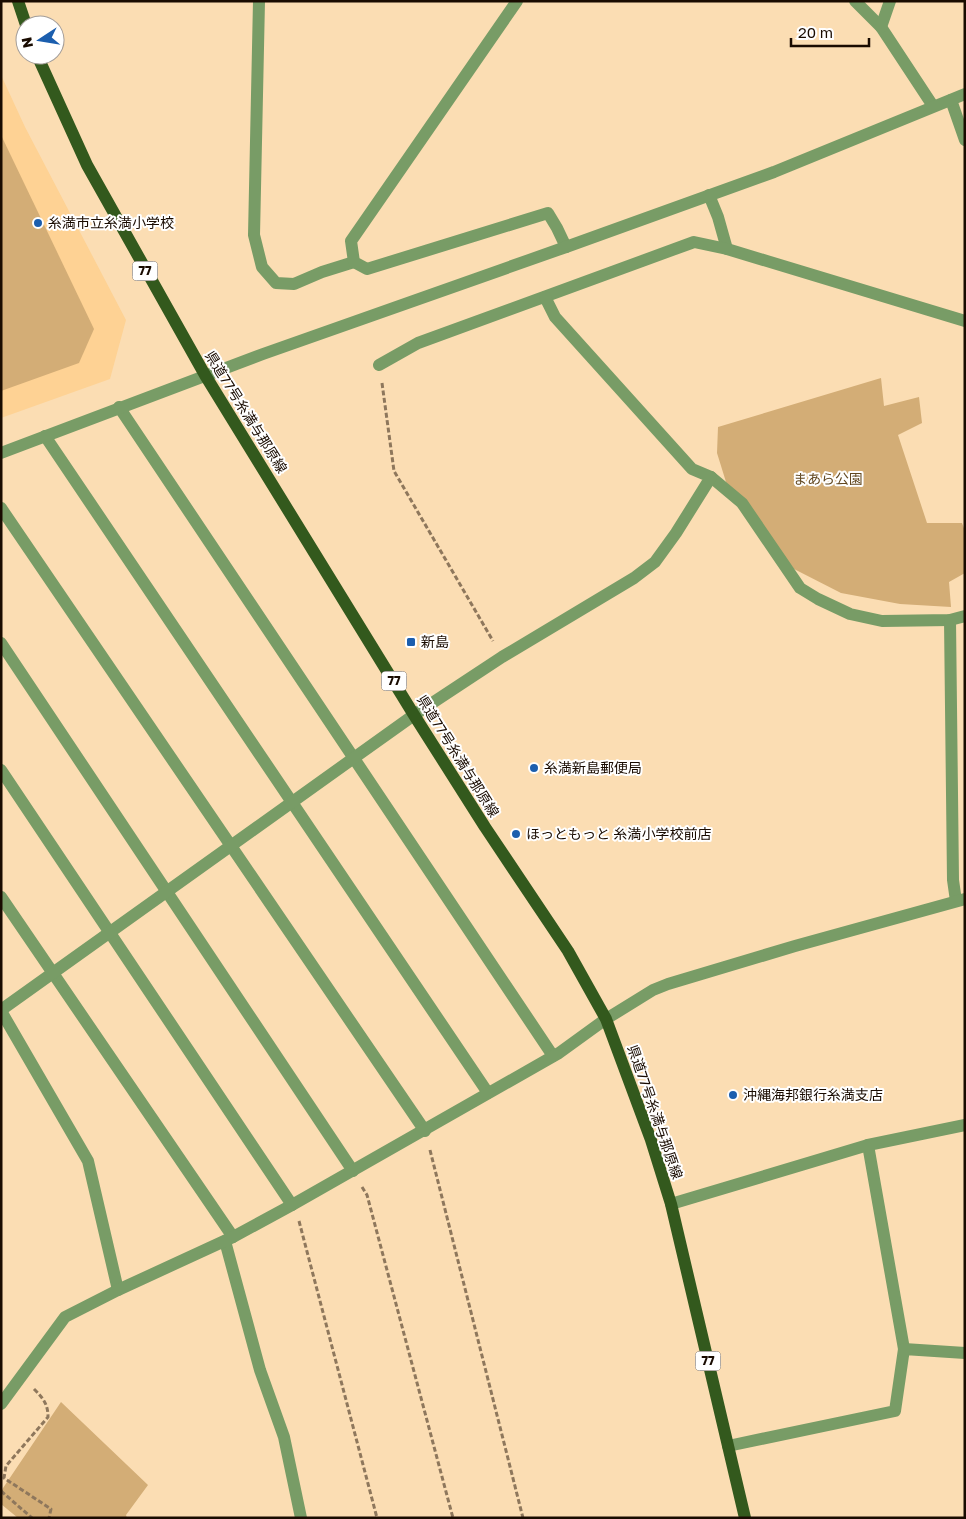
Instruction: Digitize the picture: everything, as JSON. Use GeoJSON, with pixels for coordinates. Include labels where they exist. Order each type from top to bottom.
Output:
{"type":"FeatureCollection","features":[{"type":"Feature","properties":{"kind":"main road"},"geometry":{"type":"LineString","coordinates":[[18,1],[23,15]]}},
{"type":"Feature","properties":{"kind":"main road","name":"県道77号糸満与那原線"},"geometry":{"type":"LineString","coordinates":[[42,65],[87,165],[205,375],[414,715],[485,827],[568,951],[606,1019],[651,1140],[671,1204],[745,1518]]}},
{"type":"Feature","properties":{"kind":"street"},"geometry":{"type":"LineString","coordinates":[[260,1],[254,235],[262,267],[276,283],[294,284],[322,272],[354,262],[367,269],[548,213],[566,247]]}},
{"type":"Feature","properties":{"kind":"street"},"geometry":{"type":"LineString","coordinates":[[354,262],[351,241],[517,1]]}},
{"type":"Feature","properties":{"kind":"street"},"geometry":{"type":"LineString","coordinates":[[855,1],[881,27],[933,106]]}},
{"type":"Feature","properties":{"kind":"street"},"geometry":{"type":"LineString","coordinates":[[881,27],[890,1]]}},
{"type":"Feature","properties":{"kind":"street"},"geometry":{"type":"LineString","coordinates":[[1,453],[205,375],[774,172],[965,94]]}},
{"type":"Feature","properties":{"kind":"street"},"geometry":{"type":"LineString","coordinates":[[951,100],[965,140]]}},
{"type":"Feature","properties":{"kind":"street"},"geometry":{"type":"LineString","coordinates":[[709,195],[718,217],[727,249]]}},
{"type":"Feature","properties":{"kind":"street"},"geometry":{"type":"LineString","coordinates":[[379,365],[418,342],[694,242],[727,249],[965,321]]}},
{"type":"Feature","properties":{"kind":"street"},"geometry":{"type":"LineString","coordinates":[[545,297],[555,317],[692,469],[711,478],[742,504],[800,588],[850,614],[882,621],[950,620],[965,616]]}},
{"type":"Feature","properties":{"kind":"street"},"geometry":{"type":"LineString","coordinates":[[119,407],[553,1056]]}},
{"type":"Feature","properties":{"kind":"street"},"geometry":{"type":"LineString","coordinates":[[45,436],[488,1093]]}},
{"type":"Feature","properties":{"kind":"street"},"geometry":{"type":"LineString","coordinates":[[118,1290],[88,1161],[1,1010],[414,715],[502,656],[627,583],[655,562],[711,478]]}},
{"type":"Feature","properties":{"kind":"street"},"geometry":{"type":"LineString","coordinates":[[1,508],[425,1131]]}},
{"type":"Feature","properties":{"kind":"street"},"geometry":{"type":"LineString","coordinates":[[1,1404],[65,1317],[118,1290],[229,1239],[292,1205],[425,1131],[553,1056],[606,1019],[653,990],[795,946],[960,900],[953,871],[950,620]]}},
{"type":"Feature","properties":{"kind":"street"},"geometry":{"type":"LineString","coordinates":[[1,643],[353,1171]]}},
{"type":"Feature","properties":{"kind":"street"},"geometry":{"type":"LineString","coordinates":[[1,770],[292,1205]]}},
{"type":"Feature","properties":{"kind":"street"},"geometry":{"type":"LineString","coordinates":[[1,897],[229,1239],[260,1370],[284,1437],[301,1518]]}},
{"type":"Feature","properties":{"kind":"street"},"geometry":{"type":"LineString","coordinates":[[671,1204],[868,1145],[965,1125]]}},
{"type":"Feature","properties":{"kind":"street"},"geometry":{"type":"LineString","coordinates":[[728,1446],[895,1411],[904,1349],[868,1145]]}},
{"type":"Feature","properties":{"kind":"street"},"geometry":{"type":"LineString","coordinates":[[904,1349],[965,1353]]}},
{"type":"Feature","properties":{"kind":"path"},"geometry":{"type":"LineString","coordinates":[[379,365],[394,470],[502,656]]}},
{"type":"Feature","properties":{"kind":"path"},"geometry":{"type":"LineString","coordinates":[[425,1131],[523,1518]]}},
{"type":"Feature","properties":{"kind":"path"},"geometry":{"type":"LineString","coordinates":[[353,1171],[367,1195],[452,1518]]}},
{"type":"Feature","properties":{"kind":"path"},"geometry":{"type":"LineString","coordinates":[[292,1205],[301,1225],[377,1518]]}},
{"type":"Feature","properties":{"kind":"path"},"geometry":{"type":"LineString","coordinates":[[22,1376],[43,1398],[48,1406],[48,1417],[6,1466],[4,1478],[51,1509],[50,1518]]}},
{"type":"Feature","properties":{"kind":"path"},"geometry":{"type":"LineString","coordinates":[[1,1491],[32,1518]]}},
{"type":"Feature","properties":{"kind":"shaded area","name":"糸満市立糸満小学校"},"geometry":{"type":"Polygon","coordinates":[[[1,75],[25,127],[126,320],[110,379],[1,418],[1,75]]]}},
{"type":"Feature","properties":{"kind":"green space"},"geometry":{"type":"Polygon","coordinates":[[[1,135],[94,329],[79,363],[1,391],[1,135]]]}},
{"type":"Feature","properties":{"kind":"green space","name":"まあら公園"},"geometry":{"type":"Polygon","coordinates":[[[881,378],[884,406],[919,397],[922,423],[898,435],[927,523],[962,523],[965,531],[965,573],[949,582],[951,607],[900,604],[841,593],[794,569],[726,482],[717,453],[718,427],[881,378]]]}},
{"type":"Feature","properties":{"kind":"green space"},"geometry":{"type":"Polygon","coordinates":[[[61,1402],[148,1485],[126,1515],[127,1518],[18,1518],[1,1504],[1,1491],[61,1402]]]}},
{"type":"Feature","properties":{"kind":"place","name":"糸満市立糸満小学校"},"geometry":{"type":"Point","coordinates":[38,223]}},
{"type":"Feature","properties":{"kind":"place","name":"新島"},"geometry":{"type":"Point","coordinates":[411,642]}},
{"type":"Feature","properties":{"kind":"place","name":"糸満新島郵便局"},"geometry":{"type":"Point","coordinates":[534,768]}},
{"type":"Feature","properties":{"kind":"place","name":"ほっともっと 糸満小学校前店"},"geometry":{"type":"Point","coordinates":[516,834]}},
{"type":"Feature","properties":{"kind":"place","name":"沖縄海邦銀行糸満支店"},"geometry":{"type":"Point","coordinates":[733,1095]}}]}
